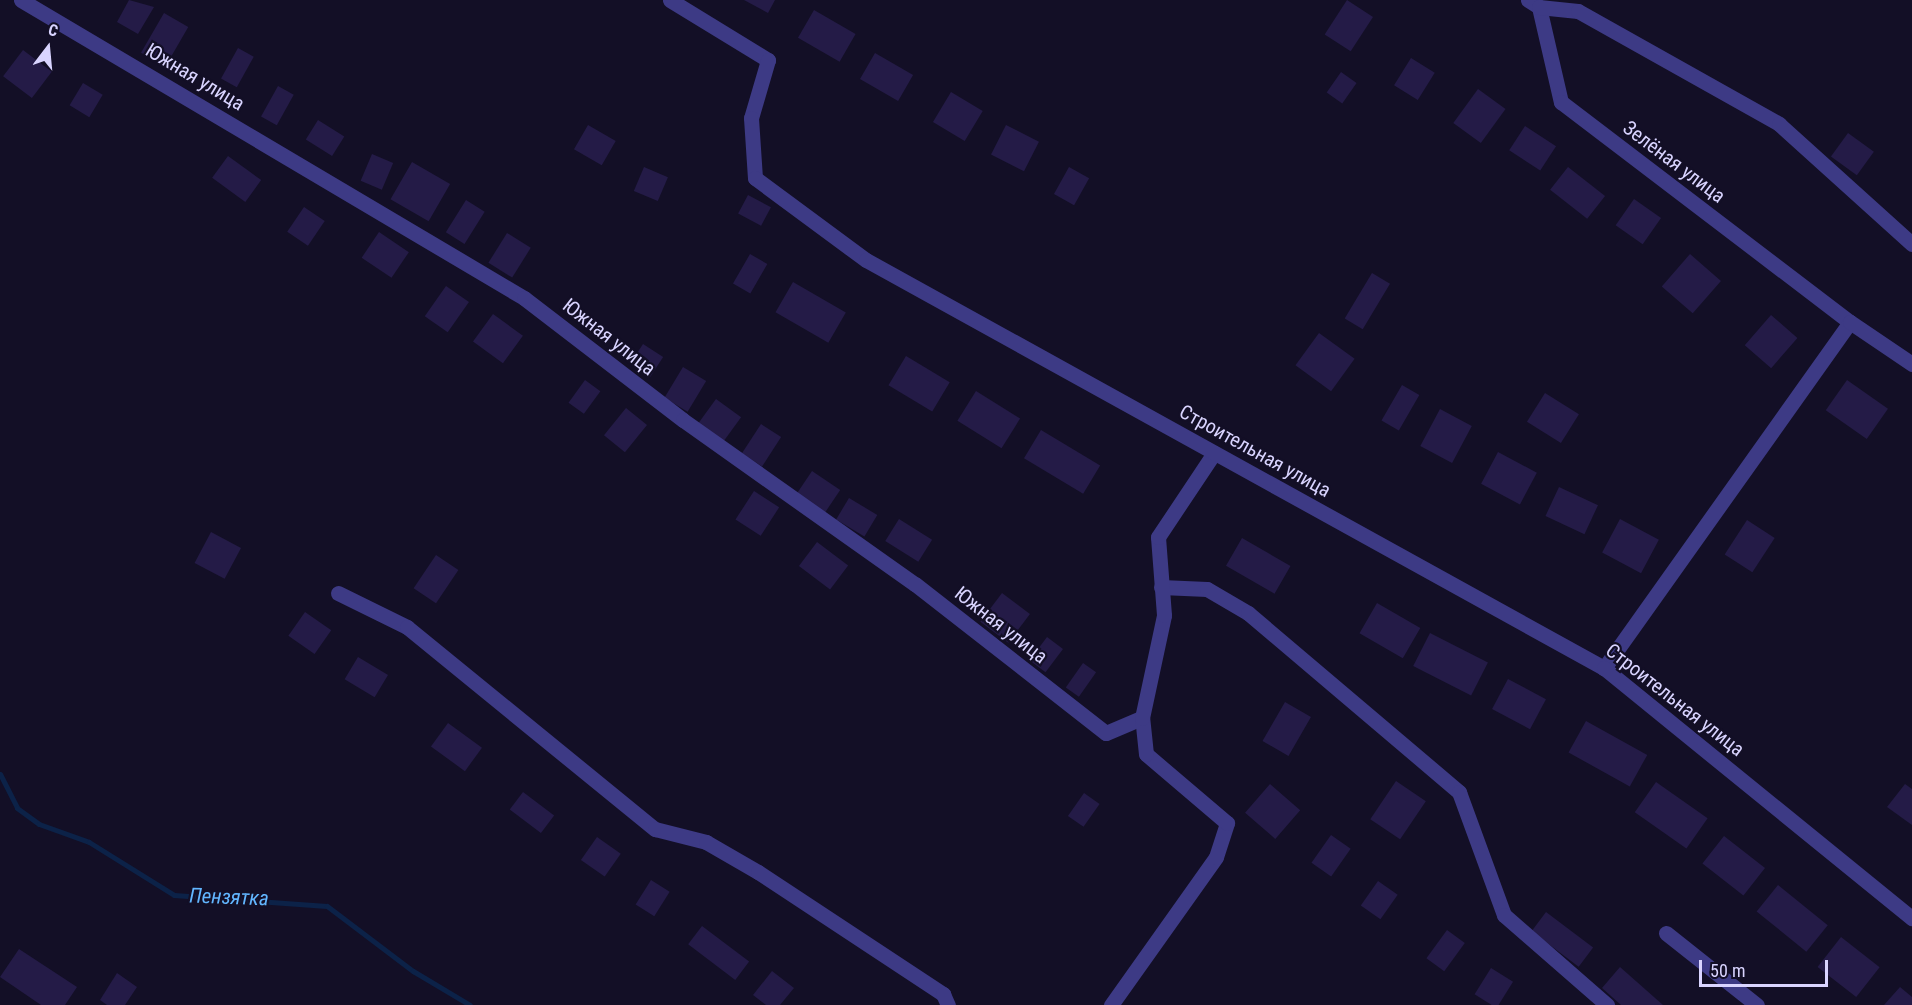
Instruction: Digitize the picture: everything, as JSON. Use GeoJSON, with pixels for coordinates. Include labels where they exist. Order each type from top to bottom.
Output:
{"type":"FeatureCollection","features":[{"type":"Feature","properties":{"kind":"street","name":"Южная улица"},"geometry":{"type":"LineString","coordinates":[[21,0],[524,298],[683,420],[915,584],[1106,733],[1142,718]]}},
{"type":"Feature","properties":{"kind":"street","name":"Строительная улица"},"geometry":{"type":"LineString","coordinates":[[670,0],[768,60],[751,118],[756,178],[866,260],[1604,668],[1912,918]]}},
{"type":"Feature","properties":{"kind":"street"},"geometry":{"type":"LineString","coordinates":[[1534,3],[1578,11],[1779,124],[1912,244]]}},
{"type":"Feature","properties":{"kind":"street","name":"Зелёная улица"},"geometry":{"type":"LineString","coordinates":[[1534,3],[1561,102],[1850,322],[1912,364]]}},
{"type":"Feature","properties":{"kind":"street"},"geometry":{"type":"LineString","coordinates":[[1604,668],[1850,322]]}},
{"type":"Feature","properties":{"kind":"street"},"geometry":{"type":"LineString","coordinates":[[1111,1005],[1216,857],[1227,823],[1146,754],[1142,718],[1164,615],[1158,537],[1214,453]]}},
{"type":"Feature","properties":{"kind":"street"},"geometry":{"type":"LineString","coordinates":[[1161,587],[1207,589],[1248,613],[1459,792],[1504,915],[1607,1005]]}},
{"type":"Feature","properties":{"kind":"street"},"geometry":{"type":"LineString","coordinates":[[338,593],[407,627],[655,829],[706,842],[758,872],[943,994],[948,1005]]}},
{"type":"Feature","properties":{"kind":"street"},"geometry":{"type":"LineString","coordinates":[[1666,933],[1758,1005]]}},
{"type":"Feature","properties":{"kind":"building"},"geometry":{"type":"Polygon","coordinates":[[[129,0],[154,7],[138,34],[117,22],[129,0]]]}},
{"type":"Feature","properties":{"kind":"building"},"geometry":{"type":"Polygon","coordinates":[[[744,0],[775,0],[768,13],[744,0]]]}},
{"type":"Feature","properties":{"kind":"building"},"geometry":{"type":"Polygon","coordinates":[[[1347,0],[1373,17],[1351,51],[1325,34],[1347,0]]]}},
{"type":"Feature","properties":{"kind":"building"},"geometry":{"type":"Polygon","coordinates":[[[814,10],[856,34],[840,62],[798,38],[814,10]]]}},
{"type":"Feature","properties":{"kind":"building"},"geometry":{"type":"Polygon","coordinates":[[[164,13],[188,27],[165,67],[141,53],[164,13]]]}},
{"type":"Feature","properties":{"kind":"building"},"geometry":{"type":"Polygon","coordinates":[[[238,48],[254,57],[237,87],[221,79],[238,48]]]}},
{"type":"Feature","properties":{"kind":"building"},"geometry":{"type":"Polygon","coordinates":[[[23,50],[52,72],[32,98],[3,76],[23,50]]]}},
{"type":"Feature","properties":{"kind":"building"},"geometry":{"type":"Polygon","coordinates":[[[875,53],[913,75],[898,101],[860,79],[875,53]]]}},
{"type":"Feature","properties":{"kind":"building"},"geometry":{"type":"Polygon","coordinates":[[[1411,58],[1435,73],[1418,100],[1394,85],[1411,58]]]}},
{"type":"Feature","properties":{"kind":"building"},"geometry":{"type":"Polygon","coordinates":[[[1341,72],[1357,83],[1342,103],[1327,92],[1341,72]]]}},
{"type":"Feature","properties":{"kind":"building"},"geometry":{"type":"Polygon","coordinates":[[[83,83],[103,95],[89,117],[70,105],[83,83]]]}},
{"type":"Feature","properties":{"kind":"building"},"geometry":{"type":"Polygon","coordinates":[[[278,86],[294,95],[277,125],[261,117],[278,86]]]}},
{"type":"Feature","properties":{"kind":"building"},"geometry":{"type":"Polygon","coordinates":[[[1478,89],[1506,109],[1481,143],[1453,123],[1478,89]]]}},
{"type":"Feature","properties":{"kind":"building"},"geometry":{"type":"Polygon","coordinates":[[[951,92],[983,111],[965,141],[933,122],[951,92]]]}},
{"type":"Feature","properties":{"kind":"building"},"geometry":{"type":"Polygon","coordinates":[[[318,120],[344,136],[332,156],[306,140],[318,120]]]}},
{"type":"Feature","properties":{"kind":"building"},"geometry":{"type":"Polygon","coordinates":[[[588,125],[616,141],[602,165],[574,149],[588,125]]]}},
{"type":"Feature","properties":{"kind":"building"},"geometry":{"type":"Polygon","coordinates":[[[1006,125],[1039,142],[1024,171],[991,154],[1006,125]]]}},
{"type":"Feature","properties":{"kind":"building"},"geometry":{"type":"Polygon","coordinates":[[[1525,126],[1556,146],[1540,170],[1509,150],[1525,126]]]}},
{"type":"Feature","properties":{"kind":"building"},"geometry":{"type":"Polygon","coordinates":[[[1848,133],[1874,152],[1857,175],[1831,156],[1848,133]]]}},
{"type":"Feature","properties":{"kind":"building"},"geometry":{"type":"Polygon","coordinates":[[[372,154],[393,163],[382,190],[361,181],[372,154]]]}},
{"type":"Feature","properties":{"kind":"building"},"geometry":{"type":"Polygon","coordinates":[[[228,156],[261,180],[245,202],[212,178],[228,156]]]}},
{"type":"Feature","properties":{"kind":"building"},"geometry":{"type":"Polygon","coordinates":[[[412,162],[450,184],[429,221],[390,199],[412,162]]]}},
{"type":"Feature","properties":{"kind":"building"},"geometry":{"type":"Polygon","coordinates":[[[644,167],[668,177],[658,201],[634,191],[644,167]]]}},
{"type":"Feature","properties":{"kind":"building"},"geometry":{"type":"Polygon","coordinates":[[[1069,167],[1089,178],[1074,205],[1054,194],[1069,167]]]}},
{"type":"Feature","properties":{"kind":"building"},"geometry":{"type":"Polygon","coordinates":[[[1568,167],[1605,196],[1587,219],[1550,190],[1568,167]]]}},
{"type":"Feature","properties":{"kind":"building"},"geometry":{"type":"Polygon","coordinates":[[[748,195],[771,207],[761,226],[738,214],[748,195]]]}},
{"type":"Feature","properties":{"kind":"building"},"geometry":{"type":"Polygon","coordinates":[[[1634,199],[1661,218],[1643,244],[1616,225],[1634,199]]]}},
{"type":"Feature","properties":{"kind":"building"},"geometry":{"type":"Polygon","coordinates":[[[466,200],[485,212],[465,244],[446,232],[466,200]]]}},
{"type":"Feature","properties":{"kind":"building"},"geometry":{"type":"Polygon","coordinates":[[[304,207],[325,221],[308,246],[287,232],[304,207]]]}},
{"type":"Feature","properties":{"kind":"building"},"geometry":{"type":"Polygon","coordinates":[[[379,232],[409,252],[392,278],[362,258],[379,232]]]}},
{"type":"Feature","properties":{"kind":"building"},"geometry":{"type":"Polygon","coordinates":[[[507,233],[531,248],[512,278],[488,263],[507,233]]]}},
{"type":"Feature","properties":{"kind":"building"},"geometry":{"type":"Polygon","coordinates":[[[750,254],[767,264],[750,293],[733,283],[750,254]]]}},
{"type":"Feature","properties":{"kind":"building"},"geometry":{"type":"Polygon","coordinates":[[[1690,254],[1721,281],[1693,313],[1662,286],[1690,254]]]}},
{"type":"Feature","properties":{"kind":"building"},"geometry":{"type":"Polygon","coordinates":[[[1372,273],[1390,284],[1363,329],[1345,318],[1372,273]]]}},
{"type":"Feature","properties":{"kind":"building"},"geometry":{"type":"Polygon","coordinates":[[[793,282],[846,312],[828,343],[776,312],[793,282]]]}},
{"type":"Feature","properties":{"kind":"building"},"geometry":{"type":"Polygon","coordinates":[[[446,286],[469,302],[448,332],[425,316],[446,286]]]}},
{"type":"Feature","properties":{"kind":"building"},"geometry":{"type":"Polygon","coordinates":[[[493,314],[523,336],[503,363],[473,342],[493,314]]]}},
{"type":"Feature","properties":{"kind":"building"},"geometry":{"type":"Polygon","coordinates":[[[1771,315],[1797,338],[1771,368],[1745,345],[1771,315]]]}},
{"type":"Feature","properties":{"kind":"building"},"geometry":{"type":"Polygon","coordinates":[[[1319,333],[1355,359],[1331,391],[1295,365],[1319,333]]]}},
{"type":"Feature","properties":{"kind":"building"},"geometry":{"type":"Polygon","coordinates":[[[643,344],[663,357],[650,377],[630,364],[643,344]]]}},
{"type":"Feature","properties":{"kind":"building"},"geometry":{"type":"Polygon","coordinates":[[[906,356],[950,382],[932,411],[888,385],[906,356]]]}},
{"type":"Feature","properties":{"kind":"building"},"geometry":{"type":"Polygon","coordinates":[[[683,367],[706,381],[688,412],[664,398],[683,367]]]}},
{"type":"Feature","properties":{"kind":"building"},"geometry":{"type":"Polygon","coordinates":[[[585,380],[600,391],[584,414],[569,403],[585,380]]]}},
{"type":"Feature","properties":{"kind":"building"},"geometry":{"type":"Polygon","coordinates":[[[1847,380],[1888,409],[1867,439],[1826,410],[1847,380]]]}},
{"type":"Feature","properties":{"kind":"building"},"geometry":{"type":"Polygon","coordinates":[[[1402,385],[1419,395],[1399,431],[1382,421],[1402,385]]]}},
{"type":"Feature","properties":{"kind":"building"},"geometry":{"type":"Polygon","coordinates":[[[976,391],[1020,419],[1002,448],[957,421],[976,391]]]}},
{"type":"Feature","properties":{"kind":"building"},"geometry":{"type":"Polygon","coordinates":[[[1545,393],[1579,414],[1561,443],[1527,422],[1545,393]]]}},
{"type":"Feature","properties":{"kind":"building"},"geometry":{"type":"Polygon","coordinates":[[[716,399],[741,417],[723,441],[698,423],[716,399]]]}},
{"type":"Feature","properties":{"kind":"building"},"geometry":{"type":"Polygon","coordinates":[[[626,408],[647,425],[625,452],[604,435],[626,408]]]}},
{"type":"Feature","properties":{"kind":"building"},"geometry":{"type":"Polygon","coordinates":[[[1440,409],[1472,426],[1452,463],[1420,446],[1440,409]]]}},
{"type":"Feature","properties":{"kind":"building"},"geometry":{"type":"Polygon","coordinates":[[[761,424],[781,437],[762,466],[742,453],[761,424]]]}},
{"type":"Feature","properties":{"kind":"building"},"geometry":{"type":"Polygon","coordinates":[[[1041,430],[1100,466],[1083,494],[1024,458],[1041,430]]]}},
{"type":"Feature","properties":{"kind":"building"},"geometry":{"type":"Polygon","coordinates":[[[1498,452],[1537,473],[1520,504],[1481,484],[1498,452]]]}},
{"type":"Feature","properties":{"kind":"building"},"geometry":{"type":"Polygon","coordinates":[[[812,471],[840,490],[825,512],[797,493],[812,471]]]}},
{"type":"Feature","properties":{"kind":"building"},"geometry":{"type":"Polygon","coordinates":[[[1559,487],[1598,505],[1584,534],[1545,516],[1559,487]]]}},
{"type":"Feature","properties":{"kind":"building"},"geometry":{"type":"Polygon","coordinates":[[[754,491],[779,507],[761,536],[735,520],[754,491]]]}},
{"type":"Feature","properties":{"kind":"building"},"geometry":{"type":"Polygon","coordinates":[[[849,498],[877,515],[864,536],[836,519],[849,498]]]}},
{"type":"Feature","properties":{"kind":"building"},"geometry":{"type":"Polygon","coordinates":[[[899,519],[932,540],[918,562],[885,541],[899,519]]]}},
{"type":"Feature","properties":{"kind":"building"},"geometry":{"type":"Polygon","coordinates":[[[1620,519],[1659,540],[1641,573],[1602,553],[1620,519]]]}},
{"type":"Feature","properties":{"kind":"building"},"geometry":{"type":"Polygon","coordinates":[[[1747,520],[1775,538],[1752,572],[1725,554],[1747,520]]]}},
{"type":"Feature","properties":{"kind":"building"},"geometry":{"type":"Polygon","coordinates":[[[211,532],[241,548],[225,579],[195,563],[211,532]]]}},
{"type":"Feature","properties":{"kind":"building"},"geometry":{"type":"Polygon","coordinates":[[[1242,538],[1290,566],[1274,594],[1226,566],[1242,538]]]}},
{"type":"Feature","properties":{"kind":"building"},"geometry":{"type":"Polygon","coordinates":[[[817,542],[848,565],[830,589],[799,566],[817,542]]]}},
{"type":"Feature","properties":{"kind":"building"},"geometry":{"type":"Polygon","coordinates":[[[436,555],[458,570],[436,603],[414,588],[436,555]]]}},
{"type":"Feature","properties":{"kind":"building"},"geometry":{"type":"Polygon","coordinates":[[[1002,593],[1030,614],[1008,643],[980,622],[1002,593]]]}},
{"type":"Feature","properties":{"kind":"building"},"geometry":{"type":"Polygon","coordinates":[[[1377,603],[1420,628],[1403,658],[1360,633],[1377,603]]]}},
{"type":"Feature","properties":{"kind":"building"},"geometry":{"type":"Polygon","coordinates":[[[305,612],[331,630],[315,654],[288,636],[305,612]]]}},
{"type":"Feature","properties":{"kind":"building"},"geometry":{"type":"Polygon","coordinates":[[[1430,633],[1488,663],[1471,695],[1413,666],[1430,633]]]}},
{"type":"Feature","properties":{"kind":"building"},"geometry":{"type":"Polygon","coordinates":[[[1047,637],[1063,649],[1046,672],[1030,660],[1047,637]]]}},
{"type":"Feature","properties":{"kind":"building"},"geometry":{"type":"Polygon","coordinates":[[[358,657],[388,675],[375,697],[345,679],[358,657]]]}},
{"type":"Feature","properties":{"kind":"building"},"geometry":{"type":"Polygon","coordinates":[[[1083,663],[1096,672],[1079,697],[1066,688],[1083,663]]]}},
{"type":"Feature","properties":{"kind":"building"},"geometry":{"type":"Polygon","coordinates":[[[1508,679],[1546,699],[1530,729],[1492,709],[1508,679]]]}},
{"type":"Feature","properties":{"kind":"building"},"geometry":{"type":"Polygon","coordinates":[[[1285,702],[1311,717],[1288,756],[1262,741],[1285,702]]]}},
{"type":"Feature","properties":{"kind":"building"},"geometry":{"type":"Polygon","coordinates":[[[1586,721],[1647,755],[1630,786],[1569,752],[1586,721]]]}},
{"type":"Feature","properties":{"kind":"building"},"geometry":{"type":"Polygon","coordinates":[[[448,723],[482,748],[465,771],[431,746],[448,723]]]}},
{"type":"Feature","properties":{"kind":"building"},"geometry":{"type":"Polygon","coordinates":[[[1396,781],[1426,801],[1400,839],[1370,819],[1396,781]]]}},
{"type":"Feature","properties":{"kind":"building"},"geometry":{"type":"Polygon","coordinates":[[[1656,782],[1708,818],[1686,848],[1635,812],[1656,782]]]}},
{"type":"Feature","properties":{"kind":"building"},"geometry":{"type":"Polygon","coordinates":[[[1270,784],[1300,810],[1275,839],[1245,813],[1270,784]]]}},
{"type":"Feature","properties":{"kind":"building"},"geometry":{"type":"Polygon","coordinates":[[[1905,784],[1912,789],[1912,825],[1887,807],[1905,784]]]}},
{"type":"Feature","properties":{"kind":"building"},"geometry":{"type":"Polygon","coordinates":[[[523,792],[554,815],[541,833],[510,810],[523,792]]]}},
{"type":"Feature","properties":{"kind":"building"},"geometry":{"type":"Polygon","coordinates":[[[1084,793],[1100,804],[1084,827],[1068,816],[1084,793]]]}},
{"type":"Feature","properties":{"kind":"building"},"geometry":{"type":"Polygon","coordinates":[[[1331,835],[1351,849],[1331,877],[1311,863],[1331,835]]]}},
{"type":"Feature","properties":{"kind":"building"},"geometry":{"type":"Polygon","coordinates":[[[1724,836],[1765,868],[1743,896],[1702,864],[1724,836]]]}},
{"type":"Feature","properties":{"kind":"building"},"geometry":{"type":"Polygon","coordinates":[[[597,837],[621,854],[605,877],[581,860],[597,837]]]}},
{"type":"Feature","properties":{"kind":"building"},"geometry":{"type":"Polygon","coordinates":[[[651,880],[670,892],[654,916],[636,905],[651,880]]]}},
{"type":"Feature","properties":{"kind":"building"},"geometry":{"type":"Polygon","coordinates":[[[1378,881],[1398,895],[1380,919],[1361,906],[1378,881]]]}},
{"type":"Feature","properties":{"kind":"building"},"geometry":{"type":"Polygon","coordinates":[[[1778,885],[1828,925],[1806,952],[1757,911],[1778,885]]]}},
{"type":"Feature","properties":{"kind":"building"},"geometry":{"type":"Polygon","coordinates":[[[1546,912],[1593,948],[1579,967],[1532,931],[1546,912]]]}},
{"type":"Feature","properties":{"kind":"building"},"geometry":{"type":"Polygon","coordinates":[[[702,926],[749,962],[735,980],[688,944],[702,926]]]}},
{"type":"Feature","properties":{"kind":"building"},"geometry":{"type":"Polygon","coordinates":[[[1447,930],[1465,943],[1444,971],[1426,958],[1447,930]]]}},
{"type":"Feature","properties":{"kind":"building"},"geometry":{"type":"Polygon","coordinates":[[[1841,937],[1880,967],[1856,997],[1818,967],[1841,937]]]}},
{"type":"Feature","properties":{"kind":"building"},"geometry":{"type":"Polygon","coordinates":[[[19,949],[77,987],[65,1005],[41,1005],[0,977],[19,949]]]}},
{"type":"Feature","properties":{"kind":"building"},"geometry":{"type":"Polygon","coordinates":[[[1620,967],[1663,1005],[1621,1005],[1602,988],[1620,967]]]}},
{"type":"Feature","properties":{"kind":"building"},"geometry":{"type":"Polygon","coordinates":[[[1491,968],[1513,982],[1499,1005],[1492,1005],[1475,994],[1491,968]]]}},
{"type":"Feature","properties":{"kind":"building"},"geometry":{"type":"Polygon","coordinates":[[[772,971],[794,988],[780,1005],[766,1005],[753,995],[772,971]]]}},
{"type":"Feature","properties":{"kind":"building"},"geometry":{"type":"Polygon","coordinates":[[[117,973],[137,987],[125,1005],[107,1005],[100,1000],[117,973]]]}},
{"type":"Feature","properties":{"kind":"building"},"geometry":{"type":"Polygon","coordinates":[[[1900,987],[1912,997],[1912,1005],[1884,1005],[1900,987]]]}},
{"type":"Feature","properties":{"kind":"waterway","name":"Пензятка"},"geometry":{"type":"LineString","coordinates":[[0,774],[17,808],[39,824],[89,842],[174,895],[327,906],[413,971],[470,1005]]}}]}
